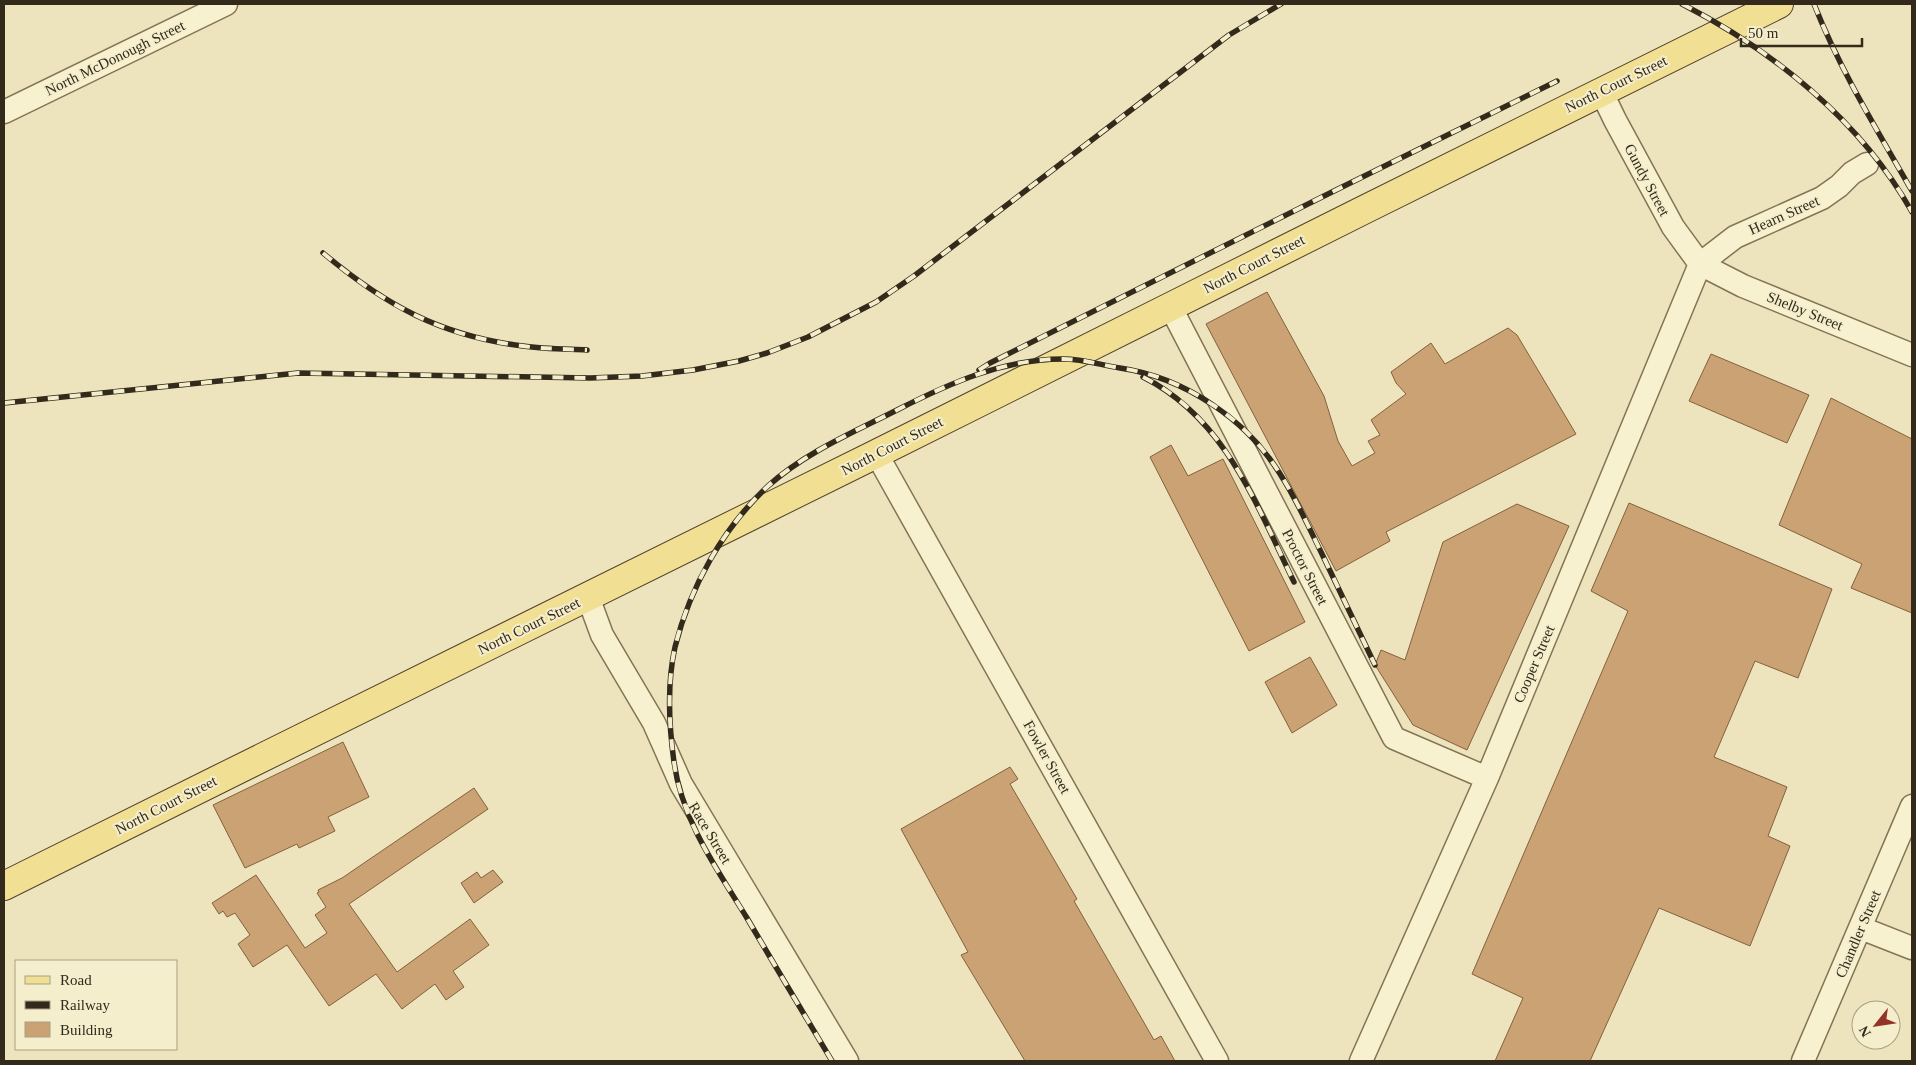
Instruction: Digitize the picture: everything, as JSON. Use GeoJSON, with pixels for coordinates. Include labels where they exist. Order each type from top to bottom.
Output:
{"type":"FeatureCollection","features":[{"type":"Feature","properties":{"kind":"main road","name":"North Court Street"},"geometry":{"type":"LineString","coordinates":[[4,886],[1779,4]]}},
{"type":"Feature","properties":{"kind":"street","name":"North McDonough Street"},"geometry":{"type":"LineString","coordinates":[[4,112],[226,4]]}},
{"type":"Feature","properties":{"kind":"street","name":"Gundy Street"},"geometry":{"type":"LineString","coordinates":[[1602,91],[1615,120],[1673,227],[1700,264]]}},
{"type":"Feature","properties":{"kind":"street","name":"Hearn Street"},"geometry":{"type":"LineString","coordinates":[[1700,264],[1734,237],[1822,198],[1839,186],[1852,173],[1867,164]]}},
{"type":"Feature","properties":{"kind":"street","name":"Shelby Street"},"geometry":{"type":"LineString","coordinates":[[1700,264],[1744,286],[1912,355]]}},
{"type":"Feature","properties":{"kind":"street","name":"Cooper Street"},"geometry":{"type":"LineString","coordinates":[[1361,1061],[1487,778],[1700,264]]}},
{"type":"Feature","properties":{"kind":"street","name":"Proctor Street"},"geometry":{"type":"LineString","coordinates":[[1170,306],[1394,738],[1487,778]]}},
{"type":"Feature","properties":{"kind":"street","name":"Fowler Street"},"geometry":{"type":"LineString","coordinates":[[876,453],[1218,1061]]}},
{"type":"Feature","properties":{"kind":"street","name":"Race Street"},"geometry":{"type":"LineString","coordinates":[[588,597],[602,635],[654,723],[685,790],[847,1061]]}},
{"type":"Feature","properties":{"kind":"street","name":"Chandler Street"},"geometry":{"type":"LineString","coordinates":[[1804,1061],[1912,806]]}},
{"type":"Feature","properties":{"kind":"street"},"geometry":{"type":"LineString","coordinates":[[1861,928],[1912,948]]}},
{"type":"Feature","properties":{"kind":"building"},"geometry":{"type":"Polygon","coordinates":[[[1267,292],[1324,396],[1338,441],[1352,466],[1375,453],[1368,441],[1380,435],[1371,420],[1406,394],[1396,383],[1391,372],[1431,343],[1445,364],[1508,328],[1517,335],[1576,434],[1386,532],[1390,541],[1336,571],[1206,324],[1267,292]]]}},
{"type":"Feature","properties":{"kind":"building"},"geometry":{"type":"Polygon","coordinates":[[[1711,354],[1809,395],[1787,443],[1689,401],[1711,354]]]}},
{"type":"Feature","properties":{"kind":"building"},"geometry":{"type":"Polygon","coordinates":[[[1831,398],[1912,439],[1912,613],[1851,588],[1862,564],[1779,525],[1831,398]]]}},
{"type":"Feature","properties":{"kind":"building"},"geometry":{"type":"Polygon","coordinates":[[[1171,445],[1188,476],[1223,459],[1305,622],[1249,651],[1150,457],[1171,445]]]}},
{"type":"Feature","properties":{"kind":"building"},"geometry":{"type":"Polygon","coordinates":[[[1629,503],[1832,589],[1798,678],[1755,661],[1714,757],[1787,787],[1768,836],[1790,846],[1750,946],[1659,908],[1590,1061],[1495,1061],[1523,998],[1472,974],[1628,611],[1591,591],[1629,503]]]}},
{"type":"Feature","properties":{"kind":"building"},"geometry":{"type":"Polygon","coordinates":[[[1517,504],[1569,526],[1467,750],[1413,725],[1375,665],[1381,650],[1405,660],[1443,542],[1517,504]]]}},
{"type":"Feature","properties":{"kind":"building"},"geometry":{"type":"Polygon","coordinates":[[[1310,657],[1337,705],[1292,733],[1265,682],[1310,657]]]}},
{"type":"Feature","properties":{"kind":"building"},"geometry":{"type":"Polygon","coordinates":[[[343,742],[369,797],[328,817],[335,831],[299,848],[297,844],[245,868],[213,805],[343,742]]]}},
{"type":"Feature","properties":{"kind":"building"},"geometry":{"type":"Polygon","coordinates":[[[1010,767],[1018,779],[1010,784],[1077,899],[1074,901],[1154,1040],[1161,1036],[1175,1061],[1025,1061],[961,955],[968,952],[901,829],[1010,767]]]}},
{"type":"Feature","properties":{"kind":"building"},"geometry":{"type":"Polygon","coordinates":[[[474,788],[488,809],[349,904],[397,972],[470,919],[489,945],[453,971],[464,987],[446,1000],[435,984],[402,1009],[376,974],[329,1006],[287,945],[253,967],[238,944],[250,935],[235,913],[227,917],[223,911],[219,914],[212,903],[256,875],[305,948],[327,933],[315,915],[326,907],[317,893],[319,892],[318,890],[342,878],[474,788]]]}},
{"type":"Feature","properties":{"kind":"building"},"geometry":{"type":"Polygon","coordinates":[[[493,870],[503,882],[474,903],[461,883],[477,872],[481,878],[493,870]]]}},
{"type":"Feature","properties":{"kind":"railway"},"geometry":{"type":"LineString","coordinates":[[4,403],[298,373],[590,378],[642,376],[693,370],[739,361],[767,353],[808,337],[876,302],[914,276],[1229,35],[1281,4]]}},
{"type":"Feature","properties":{"kind":"railway"},"geometry":{"type":"LineString","coordinates":[[1682,4],[1750,44],[1782,66],[1812,92],[1841,119],[1867,148],[1891,179],[1912,212]]}},
{"type":"Feature","properties":{"kind":"railway"},"geometry":{"type":"LineString","coordinates":[[1814,4],[1847,76],[1912,191]]}},
{"type":"Feature","properties":{"kind":"railway"},"geometry":{"type":"LineString","coordinates":[[979,370],[1557,81]]}},
{"type":"Feature","properties":{"kind":"railway"},"geometry":{"type":"LineString","coordinates":[[323,253],[346,272],[392,303],[440,326],[466,335],[523,346],[587,350]]}},
{"type":"Feature","properties":{"kind":"railway"},"geometry":{"type":"LineString","coordinates":[[832,1061],[702,844],[678,784],[671,734],[670,690],[672,661],[681,625],[699,581],[710,560],[737,520],[768,486],[798,463],[831,443],[918,399],[978,374],[999,368],[1041,360],[1070,359],[1133,370],[1157,377],[1180,386],[1213,405],[1251,436],[1266,453],[1301,510],[1375,665]]}},
{"type":"Feature","properties":{"kind":"railway"},"geometry":{"type":"LineString","coordinates":[[1143,377],[1171,394],[1196,415],[1217,439],[1251,494],[1294,582]]}}]}
